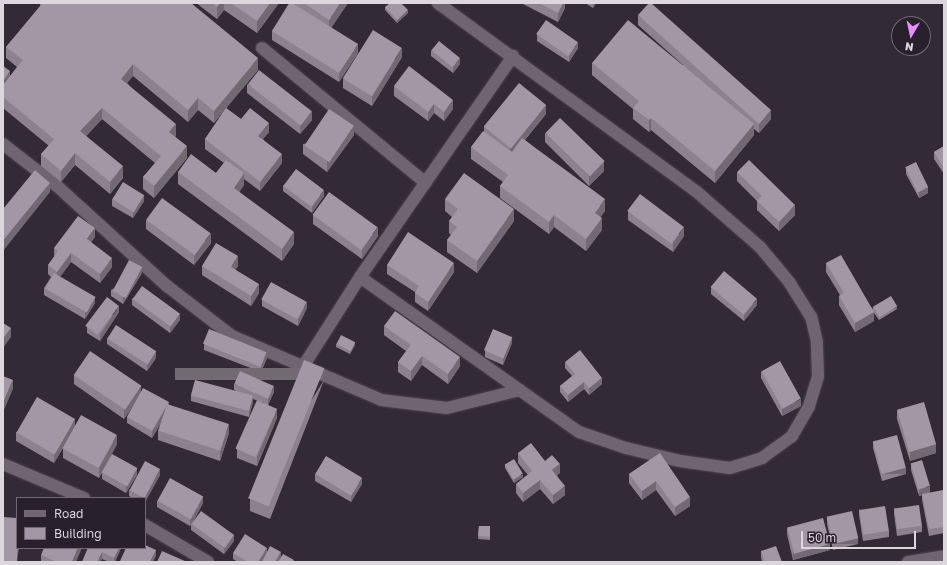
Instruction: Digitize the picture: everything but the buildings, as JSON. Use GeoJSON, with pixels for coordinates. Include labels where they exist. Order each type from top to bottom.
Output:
{"type":"FeatureCollection","features":[{"type":"Feature","properties":{"kind":"street"},"geometry":{"type":"LineString","coordinates":[[360,277],[579,432],[626,448],[680,461],[730,468],[762,458],[792,436],[809,406],[818,376],[817,342],[811,317],[790,283],[760,247],[697,192],[513,56],[438,3]]}},
{"type":"Feature","properties":{"kind":"street"},"geometry":{"type":"LineString","coordinates":[[262,48],[426,183]]}},
{"type":"Feature","properties":{"kind":"street"},"geometry":{"type":"LineString","coordinates":[[304,365],[360,277],[513,56]]}},
{"type":"Feature","properties":{"kind":"street"},"geometry":{"type":"LineString","coordinates":[[3,144],[57,186],[167,286],[232,336],[304,365],[381,400],[447,408],[520,390]]}},
{"type":"Feature","properties":{"kind":"street"},"geometry":{"type":"LineString","coordinates":[[3,464],[82,497]]}},
{"type":"Feature","properties":{"kind":"street"},"geometry":{"type":"LineString","coordinates":[[146,526],[208,562]]}},
{"type":"Feature","properties":{"kind":"street"},"geometry":{"type":"LineString","coordinates":[[908,562],[944,556]]}}]}
